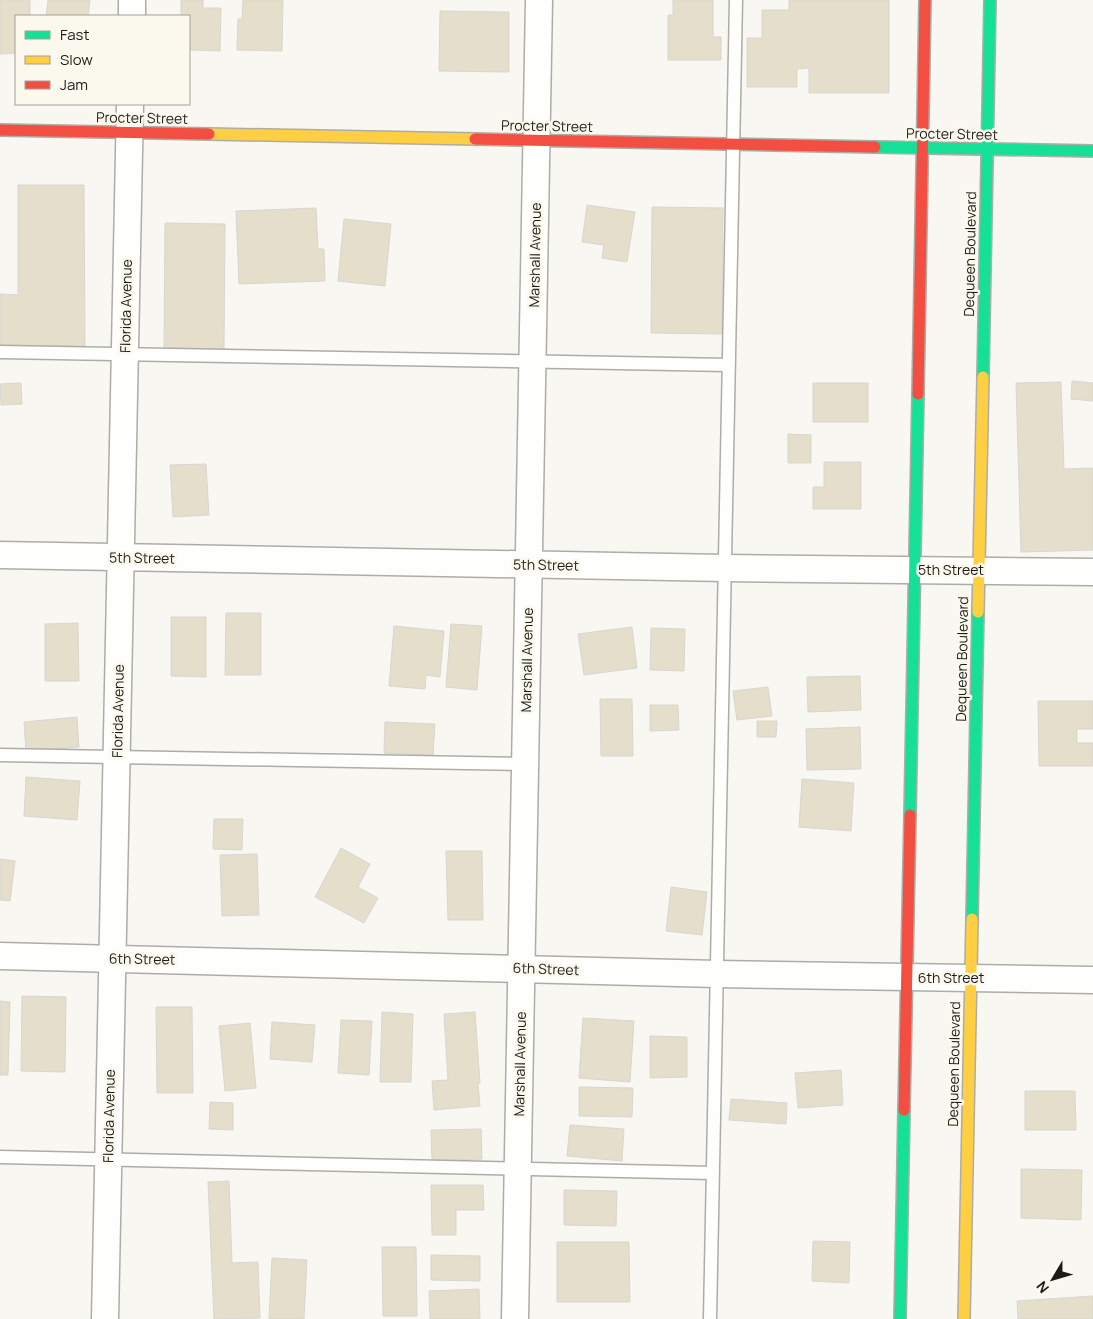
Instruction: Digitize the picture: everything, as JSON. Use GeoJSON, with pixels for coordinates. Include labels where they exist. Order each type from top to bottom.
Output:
{"type":"FeatureCollection","features":[{"type":"Feature","properties":{"kind":"street"},"geometry":{"type":"LineString","coordinates":[[132,0],[132,15]]}},
{"type":"Feature","properties":{"kind":"street","name":"Marshall Avenue"},"geometry":{"type":"LineString","coordinates":[[515,1319],[539,0]]}},
{"type":"Feature","properties":{"kind":"street"},"geometry":{"type":"LineString","coordinates":[[900,1319],[925,0]]}},
{"type":"Feature","properties":{"kind":"street","name":"Dequeen Boulevard"},"geometry":{"type":"LineString","coordinates":[[964,1319],[990,0]]}},
{"type":"Feature","properties":{"kind":"street","name":"Florida Avenue"},"geometry":{"type":"LineString","coordinates":[[105,1319],[130,105]]}},
{"type":"Feature","properties":{"kind":"street","name":"Procter Street"},"geometry":{"type":"LineString","coordinates":[[0,130],[1093,151]]}},
{"type":"Feature","properties":{"kind":"street","name":"5th Street"},"geometry":{"type":"LineString","coordinates":[[0,555],[529,565],[1093,572]]}},
{"type":"Feature","properties":{"kind":"street","name":"6th Street"},"geometry":{"type":"LineString","coordinates":[[0,956],[717,974],[1093,980]]}},
{"type":"Feature","properties":{"kind":"lane"},"geometry":{"type":"LineString","coordinates":[[710,1319],[736,0]]}},
{"type":"Feature","properties":{"kind":"lane"},"geometry":{"type":"LineString","coordinates":[[0,352],[728,365]]}},
{"type":"Feature","properties":{"kind":"lane"},"geometry":{"type":"LineString","coordinates":[[0,755],[526,764]]}},
{"type":"Feature","properties":{"kind":"lane"},"geometry":{"type":"LineString","coordinates":[[0,1157],[712,1172]]}},
{"type":"Feature","properties":{"kind":"building"},"geometry":{"type":"Polygon","coordinates":[[[0,0],[30,0],[30,15],[15,15],[15,53],[0,54],[0,0]]]}},
{"type":"Feature","properties":{"kind":"building"},"geometry":{"type":"Polygon","coordinates":[[[48,0],[90,0],[88,15],[46,15],[48,0]]]}},
{"type":"Feature","properties":{"kind":"building"},"geometry":{"type":"Polygon","coordinates":[[[181,0],[203,0],[203,8],[221,8],[220,51],[190,50],[190,15],[181,15],[181,0]]]}},
{"type":"Feature","properties":{"kind":"building"},"geometry":{"type":"Polygon","coordinates":[[[243,0],[283,0],[282,51],[237,50],[238,19],[242,19],[243,0]]]}},
{"type":"Feature","properties":{"kind":"building"},"geometry":{"type":"Polygon","coordinates":[[[673,0],[713,0],[713,37],[721,37],[721,60],[668,60],[668,15],[673,15],[673,0]]]}},
{"type":"Feature","properties":{"kind":"building"},"geometry":{"type":"Polygon","coordinates":[[[789,0],[889,0],[889,93],[809,93],[809,68],[797,69],[797,87],[747,87],[747,38],[762,38],[762,10],[789,10],[789,0]]]}},
{"type":"Feature","properties":{"kind":"building"},"geometry":{"type":"Polygon","coordinates":[[[440,11],[509,12],[509,72],[439,71],[440,11]]]}},
{"type":"Feature","properties":{"kind":"building"},"geometry":{"type":"Polygon","coordinates":[[[18,185],[84,185],[85,346],[0,346],[0,294],[18,295],[18,185]]]}},
{"type":"Feature","properties":{"kind":"building"},"geometry":{"type":"Polygon","coordinates":[[[587,205],[635,212],[627,262],[602,258],[604,245],[582,242],[587,205]]]}},
{"type":"Feature","properties":{"kind":"building"},"geometry":{"type":"Polygon","coordinates":[[[652,207],[723,208],[722,334],[651,333],[652,207]]]}},
{"type":"Feature","properties":{"kind":"building"},"geometry":{"type":"Polygon","coordinates":[[[316,208],[318,249],[324,249],[325,281],[239,284],[236,211],[316,208]]]}},
{"type":"Feature","properties":{"kind":"building"},"geometry":{"type":"Polygon","coordinates":[[[344,219],[391,224],[385,286],[338,281],[344,219]]]}},
{"type":"Feature","properties":{"kind":"building"},"geometry":{"type":"Polygon","coordinates":[[[165,223],[225,224],[224,351],[164,350],[165,223]]]}},
{"type":"Feature","properties":{"kind":"building"},"geometry":{"type":"Polygon","coordinates":[[[1072,381],[1093,383],[1093,401],[1071,399],[1072,381]]]}},
{"type":"Feature","properties":{"kind":"building"},"geometry":{"type":"Polygon","coordinates":[[[1061,382],[1064,469],[1093,468],[1093,550],[1021,552],[1016,383],[1061,382]]]}},
{"type":"Feature","properties":{"kind":"building"},"geometry":{"type":"Polygon","coordinates":[[[21,383],[22,404],[1,405],[0,384],[21,383]]]}},
{"type":"Feature","properties":{"kind":"building"},"geometry":{"type":"Polygon","coordinates":[[[813,383],[868,383],[868,422],[813,422],[813,383]]]}},
{"type":"Feature","properties":{"kind":"building"},"geometry":{"type":"Polygon","coordinates":[[[788,434],[811,435],[811,463],[788,463],[788,434]]]}},
{"type":"Feature","properties":{"kind":"building"},"geometry":{"type":"Polygon","coordinates":[[[824,462],[861,462],[861,509],[813,509],[813,487],[824,487],[824,462]]]}},
{"type":"Feature","properties":{"kind":"building"},"geometry":{"type":"Polygon","coordinates":[[[206,464],[209,515],[173,517],[170,465],[206,464]]]}},
{"type":"Feature","properties":{"kind":"building"},"geometry":{"type":"Polygon","coordinates":[[[226,613],[261,613],[261,675],[225,675],[226,613]]]}},
{"type":"Feature","properties":{"kind":"building"},"geometry":{"type":"Polygon","coordinates":[[[171,617],[206,617],[206,677],[171,676],[171,617]]]}},
{"type":"Feature","properties":{"kind":"building"},"geometry":{"type":"Polygon","coordinates":[[[78,623],[79,681],[45,681],[45,624],[78,623]]]}},
{"type":"Feature","properties":{"kind":"building"},"geometry":{"type":"Polygon","coordinates":[[[451,624],[482,626],[477,690],[446,687],[451,624]]]}},
{"type":"Feature","properties":{"kind":"building"},"geometry":{"type":"Polygon","coordinates":[[[394,626],[444,631],[440,677],[426,675],[425,689],[389,686],[394,626]]]}},
{"type":"Feature","properties":{"kind":"building"},"geometry":{"type":"Polygon","coordinates":[[[632,627],[637,668],[584,675],[578,634],[632,627]]]}},
{"type":"Feature","properties":{"kind":"building"},"geometry":{"type":"Polygon","coordinates":[[[651,628],[685,629],[684,671],[650,670],[651,628]]]}},
{"type":"Feature","properties":{"kind":"building"},"geometry":{"type":"Polygon","coordinates":[[[860,676],[861,710],[808,712],[807,677],[860,676]]]}},
{"type":"Feature","properties":{"kind":"building"},"geometry":{"type":"Polygon","coordinates":[[[768,687],[772,716],[737,720],[733,691],[768,687]]]}},
{"type":"Feature","properties":{"kind":"building"},"geometry":{"type":"Polygon","coordinates":[[[600,699],[632,699],[633,756],[601,756],[600,699]]]}},
{"type":"Feature","properties":{"kind":"building"},"geometry":{"type":"Polygon","coordinates":[[[1038,701],[1093,701],[1093,729],[1077,729],[1077,743],[1093,743],[1093,766],[1039,766],[1038,701]]]}},
{"type":"Feature","properties":{"kind":"building"},"geometry":{"type":"Polygon","coordinates":[[[650,705],[678,705],[679,730],[650,731],[650,705]]]}},
{"type":"Feature","properties":{"kind":"building"},"geometry":{"type":"Polygon","coordinates":[[[77,717],[79,747],[26,752],[24,722],[77,717]]]}},
{"type":"Feature","properties":{"kind":"building"},"geometry":{"type":"Polygon","coordinates":[[[757,721],[777,721],[776,737],[757,737],[757,721]]]}},
{"type":"Feature","properties":{"kind":"building"},"geometry":{"type":"Polygon","coordinates":[[[385,722],[435,724],[433,755],[384,753],[385,722]]]}},
{"type":"Feature","properties":{"kind":"building"},"geometry":{"type":"Polygon","coordinates":[[[860,727],[861,769],[807,770],[806,729],[860,727]]]}},
{"type":"Feature","properties":{"kind":"building"},"geometry":{"type":"Polygon","coordinates":[[[26,777],[80,781],[77,820],[24,816],[26,777]]]}},
{"type":"Feature","properties":{"kind":"building"},"geometry":{"type":"Polygon","coordinates":[[[802,779],[854,783],[851,831],[799,827],[802,779]]]}},
{"type":"Feature","properties":{"kind":"building"},"geometry":{"type":"Polygon","coordinates":[[[214,819],[243,819],[242,850],[213,849],[214,819]]]}},
{"type":"Feature","properties":{"kind":"building"},"geometry":{"type":"Polygon","coordinates":[[[341,848],[370,864],[358,887],[378,898],[364,923],[315,897],[341,848]]]}},
{"type":"Feature","properties":{"kind":"building"},"geometry":{"type":"Polygon","coordinates":[[[446,851],[482,851],[483,920],[448,920],[446,851]]]}},
{"type":"Feature","properties":{"kind":"building"},"geometry":{"type":"Polygon","coordinates":[[[257,854],[259,915],[222,916],[220,855],[257,854]]]}},
{"type":"Feature","properties":{"kind":"building"},"geometry":{"type":"Polygon","coordinates":[[[0,859],[15,861],[10,901],[0,900],[0,859]]]}},
{"type":"Feature","properties":{"kind":"building"},"geometry":{"type":"Polygon","coordinates":[[[671,887],[707,892],[702,935],[666,931],[671,887]]]}},
{"type":"Feature","properties":{"kind":"building"},"geometry":{"type":"Polygon","coordinates":[[[22,996],[66,997],[65,1072],[21,1071],[22,996]]]}},
{"type":"Feature","properties":{"kind":"building"},"geometry":{"type":"Polygon","coordinates":[[[0,1001],[10,1002],[8,1075],[0,1075],[0,1001]]]}},
{"type":"Feature","properties":{"kind":"building"},"geometry":{"type":"Polygon","coordinates":[[[156,1007],[192,1007],[193,1093],[157,1093],[156,1007]]]}},
{"type":"Feature","properties":{"kind":"building"},"geometry":{"type":"Polygon","coordinates":[[[382,1012],[413,1014],[411,1082],[380,1082],[382,1012]]]}},
{"type":"Feature","properties":{"kind":"building"},"geometry":{"type":"Polygon","coordinates":[[[475,1012],[480,1106],[434,1110],[432,1081],[448,1080],[444,1014],[475,1012]]]}},
{"type":"Feature","properties":{"kind":"building"},"geometry":{"type":"Polygon","coordinates":[[[583,1018],[634,1021],[630,1082],[579,1078],[583,1018]]]}},
{"type":"Feature","properties":{"kind":"building"},"geometry":{"type":"Polygon","coordinates":[[[341,1020],[372,1021],[369,1075],[338,1073],[341,1020]]]}},
{"type":"Feature","properties":{"kind":"building"},"geometry":{"type":"Polygon","coordinates":[[[272,1022],[315,1025],[312,1062],[270,1059],[272,1022]]]}},
{"type":"Feature","properties":{"kind":"building"},"geometry":{"type":"Polygon","coordinates":[[[250,1023],[256,1088],[225,1091],[219,1026],[250,1023]]]}},
{"type":"Feature","properties":{"kind":"building"},"geometry":{"type":"Polygon","coordinates":[[[650,1036],[687,1037],[687,1077],[650,1078],[650,1036]]]}},
{"type":"Feature","properties":{"kind":"building"},"geometry":{"type":"Polygon","coordinates":[[[841,1070],[843,1105],[798,1108],[795,1073],[841,1070]]]}},
{"type":"Feature","properties":{"kind":"building"},"geometry":{"type":"Polygon","coordinates":[[[579,1087],[633,1088],[632,1117],[579,1116],[579,1087]]]}},
{"type":"Feature","properties":{"kind":"building"},"geometry":{"type":"Polygon","coordinates":[[[1025,1091],[1075,1091],[1076,1130],[1025,1130],[1025,1091]]]}},
{"type":"Feature","properties":{"kind":"building"},"geometry":{"type":"Polygon","coordinates":[[[731,1099],[787,1103],[786,1124],[729,1120],[731,1099]]]}},
{"type":"Feature","properties":{"kind":"building"},"geometry":{"type":"Polygon","coordinates":[[[210,1102],[233,1103],[233,1130],[209,1129],[210,1102]]]}},
{"type":"Feature","properties":{"kind":"building"},"geometry":{"type":"Polygon","coordinates":[[[570,1125],[624,1129],[622,1161],[567,1156],[570,1125]]]}},
{"type":"Feature","properties":{"kind":"building"},"geometry":{"type":"Polygon","coordinates":[[[481,1129],[482,1159],[432,1161],[431,1130],[481,1129]]]}},
{"type":"Feature","properties":{"kind":"building"},"geometry":{"type":"Polygon","coordinates":[[[1021,1169],[1082,1170],[1081,1220],[1021,1218],[1021,1169]]]}},
{"type":"Feature","properties":{"kind":"building"},"geometry":{"type":"Polygon","coordinates":[[[229,1181],[232,1263],[258,1262],[260,1318],[214,1319],[208,1182],[229,1181]]]}},
{"type":"Feature","properties":{"kind":"building"},"geometry":{"type":"Polygon","coordinates":[[[431,1185],[483,1185],[484,1210],[456,1210],[456,1235],[432,1235],[431,1185]]]}},
{"type":"Feature","properties":{"kind":"building"},"geometry":{"type":"Polygon","coordinates":[[[564,1190],[617,1191],[616,1226],[564,1225],[564,1190]]]}},
{"type":"Feature","properties":{"kind":"building"},"geometry":{"type":"Polygon","coordinates":[[[813,1241],[850,1242],[849,1283],[812,1281],[813,1241]]]}},
{"type":"Feature","properties":{"kind":"building"},"geometry":{"type":"Polygon","coordinates":[[[557,1242],[629,1242],[630,1302],[557,1302],[557,1242]]]}},
{"type":"Feature","properties":{"kind":"building"},"geometry":{"type":"Polygon","coordinates":[[[382,1247],[416,1247],[417,1316],[383,1316],[382,1247]]]}},
{"type":"Feature","properties":{"kind":"building"},"geometry":{"type":"Polygon","coordinates":[[[431,1255],[480,1256],[480,1281],[431,1280],[431,1255]]]}},
{"type":"Feature","properties":{"kind":"building"},"geometry":{"type":"Polygon","coordinates":[[[272,1258],[307,1260],[304,1319],[269,1319],[272,1258]]]}},
{"type":"Feature","properties":{"kind":"building"},"geometry":{"type":"Polygon","coordinates":[[[479,1289],[480,1319],[430,1319],[429,1291],[479,1289]]]}},
{"type":"Feature","properties":{"kind":"building"},"geometry":{"type":"Polygon","coordinates":[[[1093,1296],[1093,1319],[1018,1319],[1017,1301],[1093,1296]]]}},
{"type":"Feature","properties":{"kind":"traffic: fast"},"geometry":{"type":"LineString","coordinates":[[983,377],[990,0]]}},
{"type":"Feature","properties":{"kind":"traffic: fast"},"geometry":{"type":"LineString","coordinates":[[875,147],[1093,151]]}},
{"type":"Feature","properties":{"kind":"traffic: fast"},"geometry":{"type":"LineString","coordinates":[[910,815],[918,394]]}},
{"type":"Feature","properties":{"kind":"traffic: fast"},"geometry":{"type":"LineString","coordinates":[[972,919],[978,612]]}},
{"type":"Feature","properties":{"kind":"traffic: fast"},"geometry":{"type":"LineString","coordinates":[[900,1319],[904,1110]]}},
{"type":"Feature","properties":{"kind":"traffic: slow"},"geometry":{"type":"LineString","coordinates":[[209,134],[475,139]]}},
{"type":"Feature","properties":{"kind":"traffic: slow"},"geometry":{"type":"LineString","coordinates":[[978,612],[983,377]]}},
{"type":"Feature","properties":{"kind":"traffic: slow"},"geometry":{"type":"LineString","coordinates":[[964,1319],[972,919]]}},
{"type":"Feature","properties":{"kind":"traffic: jam"},"geometry":{"type":"LineString","coordinates":[[918,394],[925,0]]}},
{"type":"Feature","properties":{"kind":"traffic: jam"},"geometry":{"type":"LineString","coordinates":[[0,130],[209,134]]}},
{"type":"Feature","properties":{"kind":"traffic: jam"},"geometry":{"type":"LineString","coordinates":[[475,139],[875,147]]}},
{"type":"Feature","properties":{"kind":"traffic: jam"},"geometry":{"type":"LineString","coordinates":[[904,1110],[910,815]]}}]}
